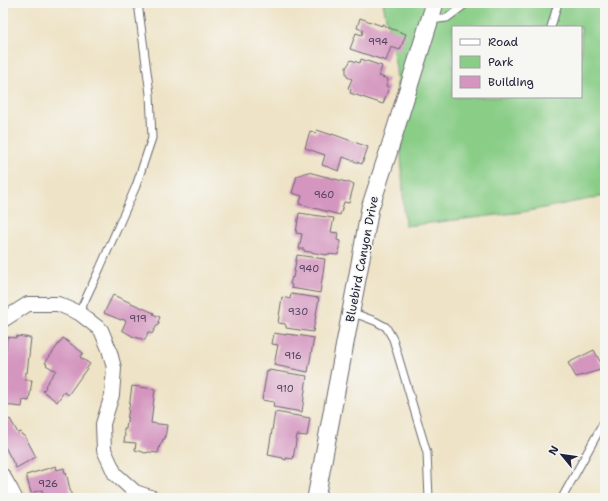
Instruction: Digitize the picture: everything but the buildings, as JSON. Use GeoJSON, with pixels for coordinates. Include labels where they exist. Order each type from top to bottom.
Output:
{"type":"FeatureCollection","features":[{"type":"Feature","properties":{"kind":"street","name":"Bluebird Canyon Drive"},"geometry":{"type":"LineString","coordinates":[[316,498],[370,208],[435,3]]}},
{"type":"Feature","properties":{"kind":"street"},"geometry":{"type":"LineString","coordinates":[[3,320],[28,304],[58,304],[79,313],[101,330],[109,349],[114,368],[112,395],[103,424],[104,450],[115,474],[134,492],[153,498]]}},
{"type":"Feature","properties":{"kind":"street"},"geometry":{"type":"LineString","coordinates":[[3,476],[15,498]]}},
{"type":"Feature","properties":{"kind":"lane"},"geometry":{"type":"LineString","coordinates":[[79,313],[136,186],[152,138],[150,94],[138,3]]}},
{"type":"Feature","properties":{"kind":"lane"},"geometry":{"type":"LineString","coordinates":[[429,20],[447,18],[468,3]]}},
{"type":"Feature","properties":{"kind":"lane"},"geometry":{"type":"LineString","coordinates":[[551,26],[558,3]]}},
{"type":"Feature","properties":{"kind":"lane"},"geometry":{"type":"LineString","coordinates":[[351,312],[386,327],[393,339],[427,453],[430,498]]}},
{"type":"Feature","properties":{"kind":"lane"},"geometry":{"type":"LineString","coordinates":[[562,498],[605,420]]}},
{"type":"Feature","properties":{"kind":"green space"},"geometry":{"type":"Polygon","coordinates":[[[383,3],[605,3],[605,196],[523,212],[405,226],[396,68],[383,3]]]}}]}
